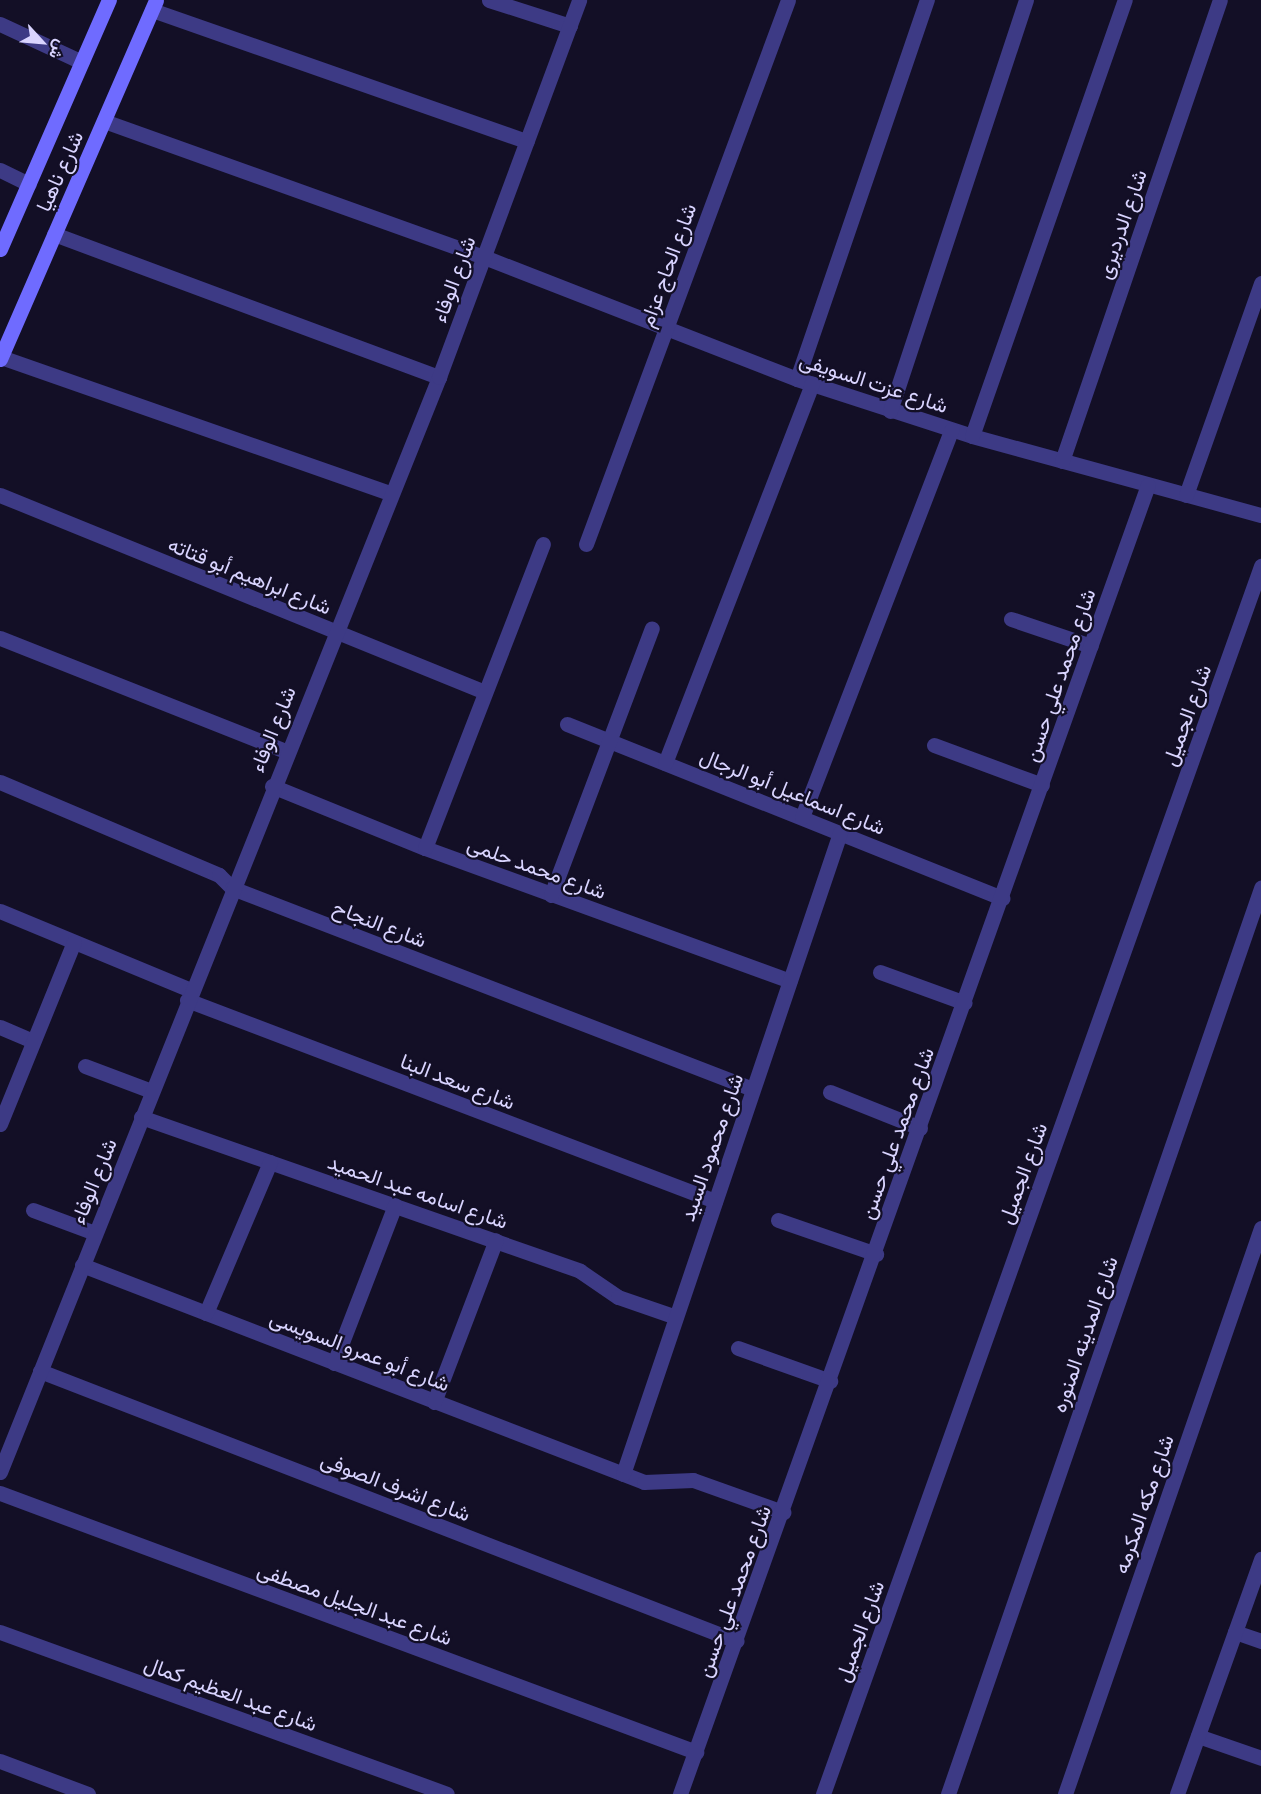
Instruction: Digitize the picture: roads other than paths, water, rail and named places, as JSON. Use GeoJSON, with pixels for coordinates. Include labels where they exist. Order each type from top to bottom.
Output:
{"type":"FeatureCollection","features":[{"type":"Feature","properties":{"kind":"main road","name":"شارع ناهيا"},"geometry":{"type":"LineString","coordinates":[[0,249],[108,0]]}},
{"type":"Feature","properties":{"kind":"main road","name":"شارع ناهيا"},"geometry":{"type":"LineString","coordinates":[[0,358],[154,5]]}},
{"type":"Feature","properties":{"kind":"street"},"geometry":{"type":"LineString","coordinates":[[489,0],[570,26]]}},
{"type":"Feature","properties":{"kind":"street","name":"شارع الوفاء"},"geometry":{"type":"LineString","coordinates":[[0,1472],[333,631],[439,377],[579,0]]}},
{"type":"Feature","properties":{"kind":"street","name":"شارع الحاج عزام"},"geometry":{"type":"LineString","coordinates":[[586,544],[788,0]]}},
{"type":"Feature","properties":{"kind":"street"},"geometry":{"type":"LineString","coordinates":[[797,379],[927,0]]}},
{"type":"Feature","properties":{"kind":"street"},"geometry":{"type":"LineString","coordinates":[[890,411],[1026,0]]}},
{"type":"Feature","properties":{"kind":"street"},"geometry":{"type":"LineString","coordinates":[[972,436],[1125,0]]}},
{"type":"Feature","properties":{"kind":"street","name":"شارع الدرديرى"},"geometry":{"type":"LineString","coordinates":[[1062,461],[1220,0]]}},
{"type":"Feature","properties":{"kind":"street"},"geometry":{"type":"LineString","coordinates":[[154,5],[527,141]]}},
{"type":"Feature","properties":{"kind":"street"},"geometry":{"type":"LineString","coordinates":[[0,24],[82,62]]}},
{"type":"Feature","properties":{"kind":"street","name":"شارع عزت السويفى"},"geometry":{"type":"LineString","coordinates":[[104,121],[484,257],[797,379],[890,411],[1148,485],[1261,514]]}},
{"type":"Feature","properties":{"kind":"street"},"geometry":{"type":"LineString","coordinates":[[0,170],[28,184]]}},
{"type":"Feature","properties":{"kind":"street"},"geometry":{"type":"LineString","coordinates":[[54,234],[439,377]]}},
{"type":"Feature","properties":{"kind":"street"},"geometry":{"type":"LineString","coordinates":[[1186,495],[1261,283]]}},
{"type":"Feature","properties":{"kind":"street"},"geometry":{"type":"LineString","coordinates":[[0,358],[390,493]]}},
{"type":"Feature","properties":{"kind":"street"},"geometry":{"type":"LineString","coordinates":[[664,763],[812,384]]}},
{"type":"Feature","properties":{"kind":"street"},"geometry":{"type":"LineString","coordinates":[[802,818],[951,430]]}},
{"type":"Feature","properties":{"kind":"street","name":"شارع محمد علي حسن"},"geometry":{"type":"LineString","coordinates":[[680,1794],[876,1254],[1148,485]]}},
{"type":"Feature","properties":{"kind":"street","name":"شارع ابراهيم أبو قتاته"},"geometry":{"type":"LineString","coordinates":[[0,495],[485,692]]}},
{"type":"Feature","properties":{"kind":"street"},"geometry":{"type":"LineString","coordinates":[[425,848],[543,544]]}},
{"type":"Feature","properties":{"kind":"street","name":"شارع الجميل"},"geometry":{"type":"LineString","coordinates":[[824,1794],[1261,566]]}},
{"type":"Feature","properties":{"kind":"street"},"geometry":{"type":"LineString","coordinates":[[1011,619],[1091,646]]}},
{"type":"Feature","properties":{"kind":"street"},"geometry":{"type":"LineString","coordinates":[[551,895],[652,628]]}},
{"type":"Feature","properties":{"kind":"street"},"geometry":{"type":"LineString","coordinates":[[0,638],[285,751]]}},
{"type":"Feature","properties":{"kind":"street","name":"شارع اسماعيل أبو الرجال"},"geometry":{"type":"LineString","coordinates":[[567,724],[1003,898]]}},
{"type":"Feature","properties":{"kind":"street"},"geometry":{"type":"LineString","coordinates":[[934,745],[1042,785]]}},
{"type":"Feature","properties":{"kind":"street","name":"شارع النجاح"},"geometry":{"type":"LineString","coordinates":[[0,782],[219,875],[232,888],[753,1089]]}},
{"type":"Feature","properties":{"kind":"street","name":"شارع محمد حلمى"},"geometry":{"type":"LineString","coordinates":[[272,786],[425,848],[790,981]]}},
{"type":"Feature","properties":{"kind":"street","name":"شارع محمود السيد"},"geometry":{"type":"LineString","coordinates":[[623,1474],[840,833]]}},
{"type":"Feature","properties":{"kind":"street","name":"شارع المدينه المنوره"},"geometry":{"type":"LineString","coordinates":[[948,1794],[1261,888]]}},
{"type":"Feature","properties":{"kind":"street","name":"شارع سعد البنا"},"geometry":{"type":"LineString","coordinates":[[0,911],[189,995],[715,1201]]}},
{"type":"Feature","properties":{"kind":"street"},"geometry":{"type":"LineString","coordinates":[[0,1124],[74,942]]}},
{"type":"Feature","properties":{"kind":"street"},"geometry":{"type":"LineString","coordinates":[[880,972],[965,1003]]}},
{"type":"Feature","properties":{"kind":"street"},"geometry":{"type":"LineString","coordinates":[[0,1027],[33,1041]]}},
{"type":"Feature","properties":{"kind":"street"},"geometry":{"type":"LineString","coordinates":[[85,1066],[151,1091]]}},
{"type":"Feature","properties":{"kind":"street"},"geometry":{"type":"LineString","coordinates":[[830,1092],[920,1128]]}},
{"type":"Feature","properties":{"kind":"street","name":"شارع اسامه عبد الحميد"},"geometry":{"type":"LineString","coordinates":[[141,1117],[580,1271],[618,1297],[676,1317]]}},
{"type":"Feature","properties":{"kind":"street"},"geometry":{"type":"LineString","coordinates":[[206,1313],[270,1162]]}},
{"type":"Feature","properties":{"kind":"street"},"geometry":{"type":"LineString","coordinates":[[334,1363],[395,1205]]}},
{"type":"Feature","properties":{"kind":"street"},"geometry":{"type":"LineString","coordinates":[[33,1210],[94,1233]]}},
{"type":"Feature","properties":{"kind":"street"},"geometry":{"type":"LineString","coordinates":[[778,1220],[876,1254]]}},
{"type":"Feature","properties":{"kind":"street","name":"شارع مكه المكرمه"},"geometry":{"type":"LineString","coordinates":[[1065,1794],[1261,1228]]}},
{"type":"Feature","properties":{"kind":"street"},"geometry":{"type":"LineString","coordinates":[[434,1402],[496,1240]]}},
{"type":"Feature","properties":{"kind":"street","name":"شارع أبو عمرو السويسى"},"geometry":{"type":"LineString","coordinates":[[82,1265],[652,1485],[693,1480],[783,1512]]}},
{"type":"Feature","properties":{"kind":"street"},"geometry":{"type":"LineString","coordinates":[[738,1348],[830,1381]]}},
{"type":"Feature","properties":{"kind":"street","name":"شارع اشرف الصوفى"},"geometry":{"type":"LineString","coordinates":[[40,1371],[737,1641]]}},
{"type":"Feature","properties":{"kind":"street","name":"شارع عبد الجليل مصطفى"},"geometry":{"type":"LineString","coordinates":[[0,1494],[696,1752]]}},
{"type":"Feature","properties":{"kind":"street"},"geometry":{"type":"LineString","coordinates":[[1178,1794],[1261,1559]]}},
{"type":"Feature","properties":{"kind":"street","name":"شارع عبد العظيم كمال"},"geometry":{"type":"LineString","coordinates":[[0,1632],[447,1794]]}},
{"type":"Feature","properties":{"kind":"street"},"geometry":{"type":"LineString","coordinates":[[1235,1632],[1261,1641]]}},
{"type":"Feature","properties":{"kind":"street"},"geometry":{"type":"LineString","coordinates":[[1198,1736],[1261,1758]]}},
{"type":"Feature","properties":{"kind":"street"},"geometry":{"type":"LineString","coordinates":[[0,1761],[88,1794]]}}]}
